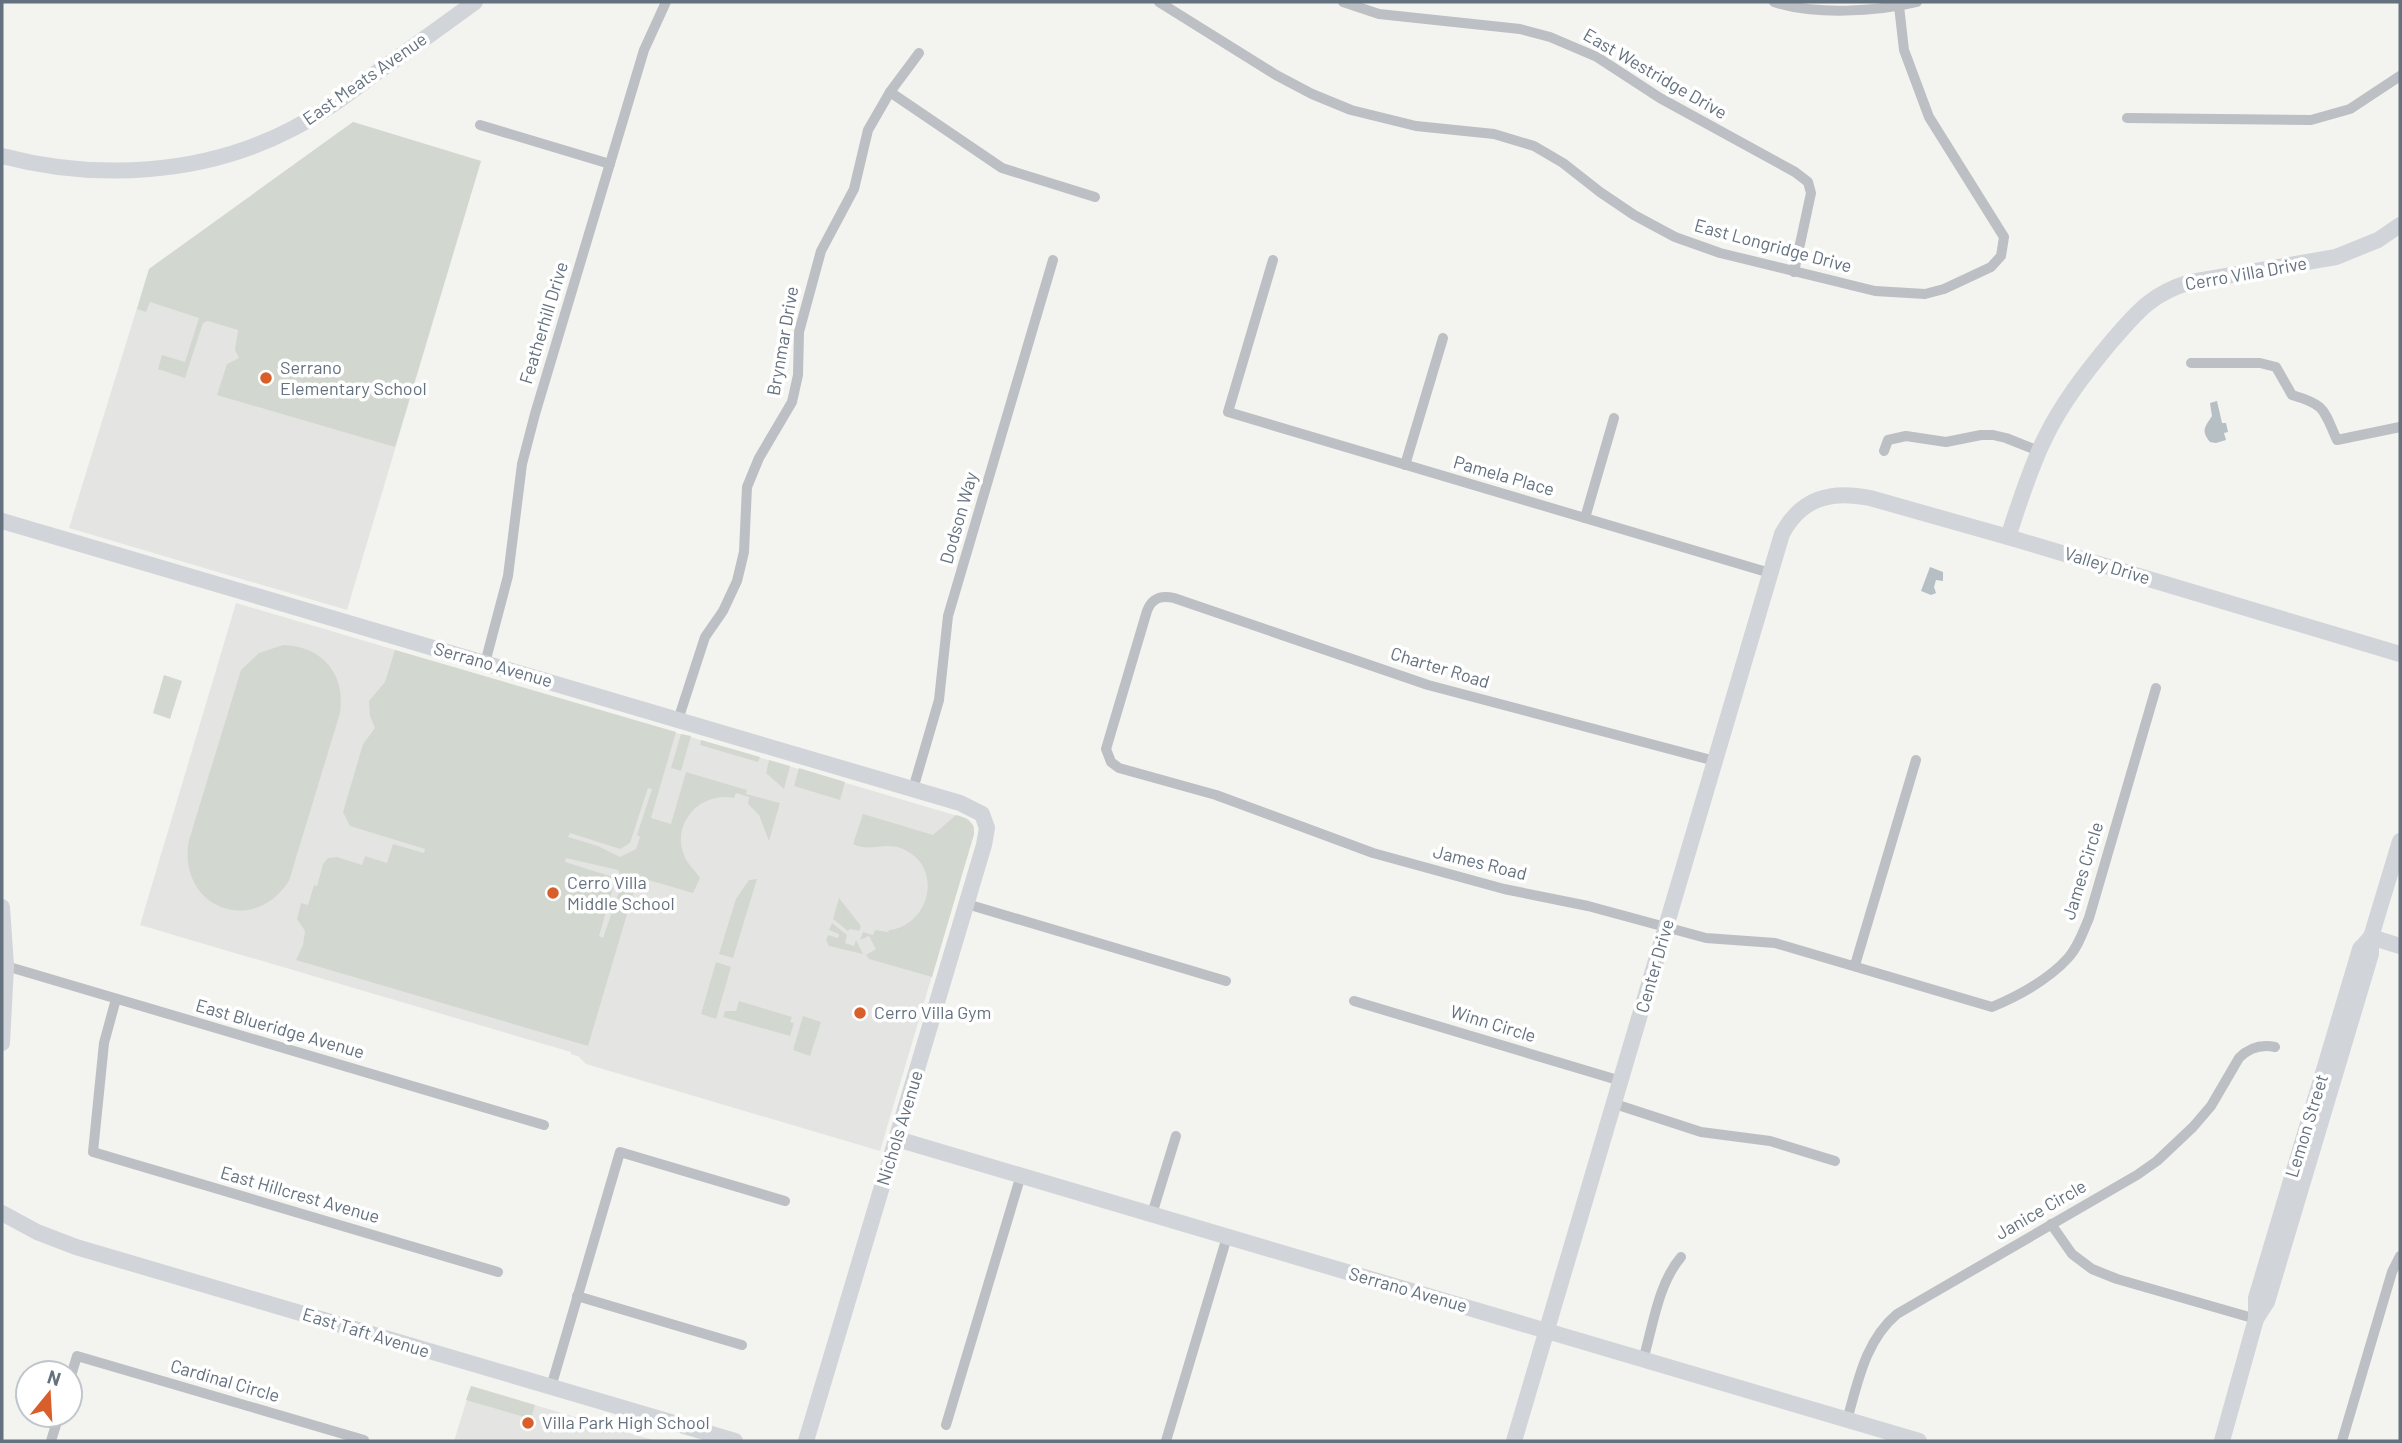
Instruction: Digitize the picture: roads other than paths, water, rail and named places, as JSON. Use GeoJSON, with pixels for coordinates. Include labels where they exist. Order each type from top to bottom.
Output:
{"type":"FeatureCollection","features":[{"type":"Feature","properties":{"kind":"street","name":"East Meats Avenue"},"geometry":{"type":"LineString","coordinates":[[2,156],[67,167],[118,171],[183,165],[227,155],[291,130],[320,113],[475,2]]}},
{"type":"Feature","properties":{"kind":"street","name":"Featherhill Drive"},"geometry":{"type":"LineString","coordinates":[[485,663],[508,576],[520,476],[527,444],[644,50],[667,2]]}},
{"type":"Feature","properties":{"kind":"street","name":"East Longridge Drive"},"geometry":{"type":"LineString","coordinates":[[1159,2],[1276,75],[1312,94],[1351,110],[1384,119],[1416,126],[1517,139],[1549,153],[1617,204],[1653,226],[1720,253],[1875,291],[1925,294],[1944,289],[1990,267],[2003,251],[2004,237],[1929,117],[1904,50],[1899,6]]}},
{"type":"Feature","properties":{"kind":"street","name":"East Westridge Drive"},"geometry":{"type":"LineString","coordinates":[[1343,2],[1379,14],[1520,29],[1550,37],[1597,57],[1660,98],[1795,172],[1808,182],[1811,193],[1794,272]]}},
{"type":"Feature","properties":{"kind":"street"},"geometry":{"type":"LineString","coordinates":[[1774,2],[1845,9],[1899,6],[1917,2]]}},
{"type":"Feature","properties":{"kind":"street","name":"Brynmar Drive"},"geometry":{"type":"LineString","coordinates":[[678,720],[705,637],[723,611],[737,581],[744,552],[747,487],[759,458],[792,402],[798,376],[799,332],[821,251],[853,189],[868,130],[890,92],[919,53]]}},
{"type":"Feature","properties":{"kind":"street"},"geometry":{"type":"LineString","coordinates":[[2127,117],[2311,120],[2350,109],[2400,76]]}},
{"type":"Feature","properties":{"kind":"street"},"geometry":{"type":"LineString","coordinates":[[890,92],[1002,169],[1095,197]]}},
{"type":"Feature","properties":{"kind":"street"},"geometry":{"type":"LineString","coordinates":[[480,125],[610,164]]}},
{"type":"Feature","properties":{"kind":"street","name":"Cerro Villa Drive"},"geometry":{"type":"LineString","coordinates":[[2008,537],[2039,451],[2061,408],[2103,351],[2139,309],[2162,293],[2191,282],[2336,257],[2378,240],[2400,225]]}},
{"type":"Feature","properties":{"kind":"street","name":"Dodson Way"},"geometry":{"type":"LineString","coordinates":[[913,789],[939,700],[948,616],[1053,260]]}},
{"type":"Feature","properties":{"kind":"street","name":"Pamela Place"},"geometry":{"type":"LineString","coordinates":[[1273,260],[1228,412],[1770,573]]}},
{"type":"Feature","properties":{"kind":"street"},"geometry":{"type":"LineString","coordinates":[[1405,465],[1443,338]]}},
{"type":"Feature","properties":{"kind":"street"},"geometry":{"type":"LineString","coordinates":[[2191,363],[2260,363],[2276,367],[2292,395],[2313,401],[2322,407],[2337,440],[2400,427]]}},
{"type":"Feature","properties":{"kind":"street"},"geometry":{"type":"LineString","coordinates":[[1585,518],[1614,418]]}},
{"type":"Feature","properties":{"kind":"street"},"geometry":{"type":"LineString","coordinates":[[1884,451],[1888,440],[1901,436],[1946,442],[1993,435],[2039,451]]}},
{"type":"Feature","properties":{"kind":"street","name":"Valley Drive"},"geometry":{"type":"LineString","coordinates":[[1813,502],[1835,495],[1857,496],[2008,537],[2396,654]]}},
{"type":"Feature","properties":{"kind":"street","name":"Center Drive"},"geometry":{"type":"LineString","coordinates":[[1514,1441],[1770,573],[1786,525],[1798,512],[1813,502]]}},
{"type":"Feature","properties":{"kind":"street","name":"Serrano Avenue"},"geometry":{"type":"LineString","coordinates":[[2,521],[913,789],[969,806],[982,814]]}},
{"type":"Feature","properties":{"kind":"street","name":"Charter Road"},"geometry":{"type":"LineString","coordinates":[[1108,757],[1108,740],[1147,611],[1158,598],[1174,598],[1428,685],[1715,761]]}},
{"type":"Feature","properties":{"kind":"street","name":"James Circle"},"geometry":{"type":"LineString","coordinates":[[1855,965],[1971,1003],[1992,1007],[2035,984],[2067,959],[2080,940],[2089,918],[2155,688]]}},
{"type":"Feature","properties":{"kind":"street","name":"James Road"},"geometry":{"type":"LineString","coordinates":[[1108,757],[1119,768],[1216,795],[1373,853],[1504,889],[1588,906],[1716,940],[1775,943],[1855,965]]}},
{"type":"Feature","properties":{"kind":"street"},"geometry":{"type":"LineString","coordinates":[[1855,965],[1916,760]]}},
{"type":"Feature","properties":{"kind":"street","name":"Nichols Avenue"},"geometry":{"type":"LineString","coordinates":[[806,1441],[987,834],[982,814]]}},
{"type":"Feature","properties":{"kind":"street","name":"Lemon Street"},"geometry":{"type":"LineString","coordinates":[[2222,1441],[2256,1319],[2267,1302],[2371,954],[2371,937],[2400,841]]}},
{"type":"Feature","properties":{"kind":"street"},"geometry":{"type":"LineString","coordinates":[[967,904],[1226,981]]}},
{"type":"Feature","properties":{"kind":"street"},"geometry":{"type":"LineString","coordinates":[[2,907],[6,966],[2,1043]]}},
{"type":"Feature","properties":{"kind":"street"},"geometry":{"type":"LineString","coordinates":[[2371,937],[2400,946]]}},
{"type":"Feature","properties":{"kind":"street","name":"East Blueridge Avenue"},"geometry":{"type":"LineString","coordinates":[[6,966],[544,1125]]}},
{"type":"Feature","properties":{"kind":"street","name":"East Hillcrest Avenue"},"geometry":{"type":"LineString","coordinates":[[116,999],[103,1043],[93,1152],[498,1272]]}},
{"type":"Feature","properties":{"kind":"street","name":"Winn Circle"},"geometry":{"type":"LineString","coordinates":[[1354,1001],[1621,1081]]}},
{"type":"Feature","properties":{"kind":"street","name":"Janice Circle"},"geometry":{"type":"LineString","coordinates":[[1847,1420],[1866,1356],[1885,1324],[1897,1314],[2157,1161],[2193,1127],[2211,1105],[2239,1058],[2252,1049],[2266,1045],[2275,1047]]}},
{"type":"Feature","properties":{"kind":"street"},"geometry":{"type":"LineString","coordinates":[[1615,1104],[1701,1132],[1770,1141],[1835,1161]]}},
{"type":"Feature","properties":{"kind":"street"},"geometry":{"type":"LineString","coordinates":[[1152,1214],[1176,1136]]}},
{"type":"Feature","properties":{"kind":"street","name":"Serrano Avenue"},"geometry":{"type":"LineString","coordinates":[[897,1139],[1919,1441]]}},
{"type":"Feature","properties":{"kind":"street"},"geometry":{"type":"LineString","coordinates":[[551,1387],[620,1152],[785,1201]]}},
{"type":"Feature","properties":{"kind":"street"},"geometry":{"type":"LineString","coordinates":[[946,1425],[1021,1175]]}},
{"type":"Feature","properties":{"kind":"street","name":"East Taft Avenue"},"geometry":{"type":"LineString","coordinates":[[2,1213],[37,1232],[76,1247],[735,1441]]}},
{"type":"Feature","properties":{"kind":"street"},"geometry":{"type":"LineString","coordinates":[[2052,1224],[2072,1254],[2092,1269],[2117,1279],[2256,1319]]}},
{"type":"Feature","properties":{"kind":"street"},"geometry":{"type":"LineString","coordinates":[[1166,1441],[1227,1237]]}},
{"type":"Feature","properties":{"kind":"street"},"geometry":{"type":"LineString","coordinates":[[2342,1441],[2392,1272],[2400,1256]]}},
{"type":"Feature","properties":{"kind":"street"},"geometry":{"type":"LineString","coordinates":[[1643,1360],[1664,1286],[1681,1257]]}},
{"type":"Feature","properties":{"kind":"street"},"geometry":{"type":"LineString","coordinates":[[577,1296],[742,1345]]}},
{"type":"Feature","properties":{"kind":"street","name":"Cardinal Circle"},"geometry":{"type":"LineString","coordinates":[[76,1359],[77,1356],[364,1440]]}},
{"type":"Feature","properties":{"kind":"place","name":"Serrano Elementary School"},"geometry":{"type":"Point","coordinates":[266,378]}},
{"type":"Feature","properties":{"kind":"place","name":"Cerro Villa Middle School"},"geometry":{"type":"Point","coordinates":[553,893]}},
{"type":"Feature","properties":{"kind":"place","name":"Cerro Villa Gym"},"geometry":{"type":"Point","coordinates":[860,1013]}},
{"type":"Feature","properties":{"kind":"place","name":"Villa Park High School"},"geometry":{"type":"Point","coordinates":[528,1423]}}]}
